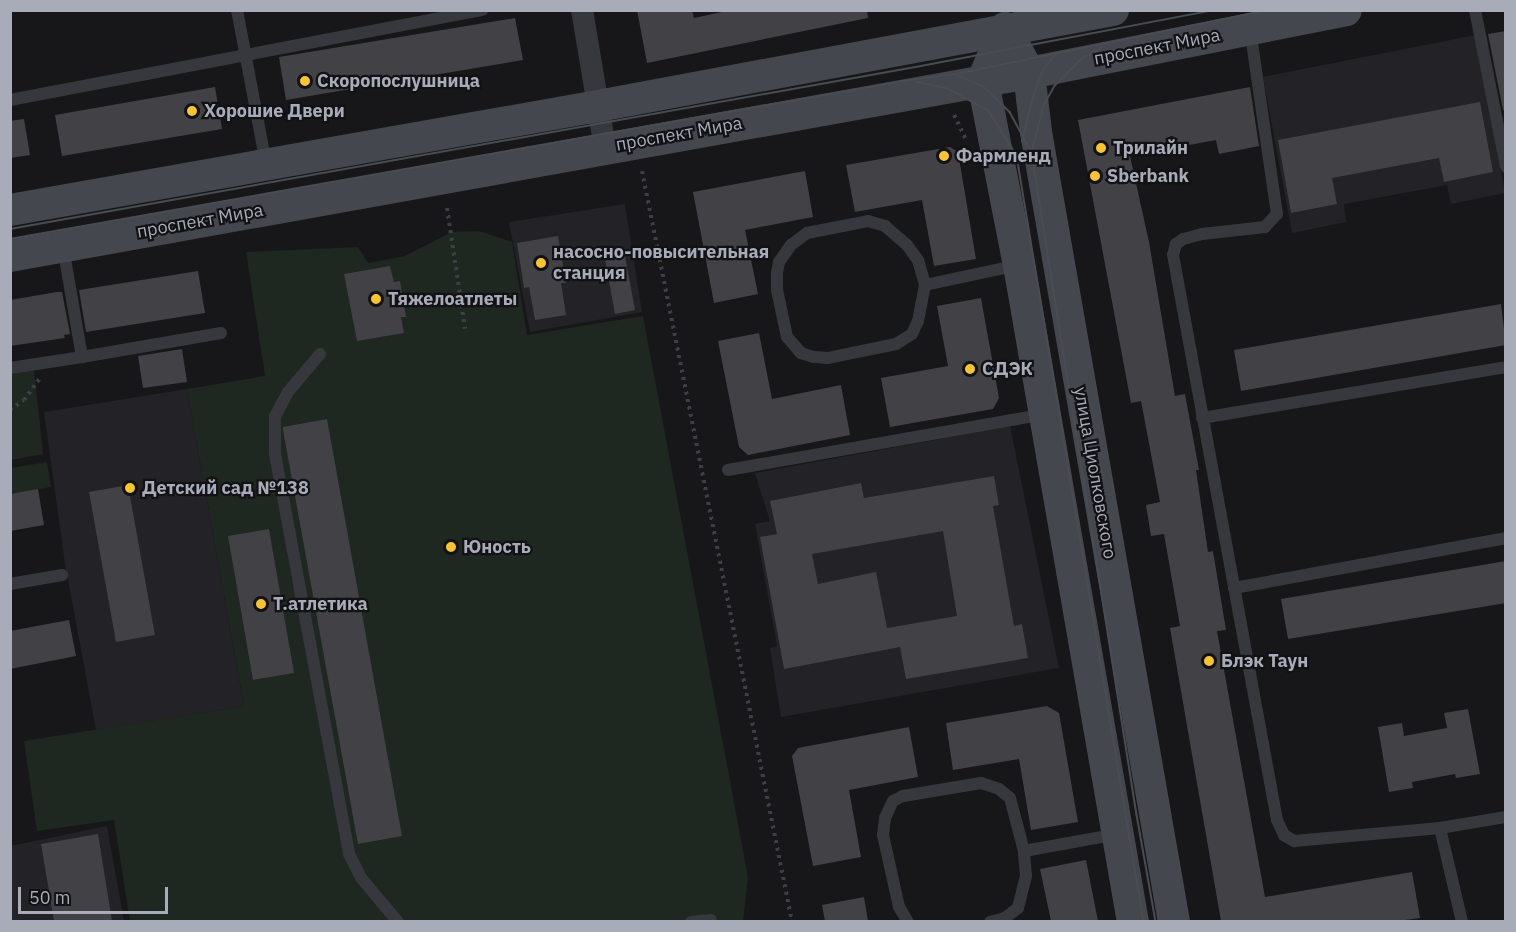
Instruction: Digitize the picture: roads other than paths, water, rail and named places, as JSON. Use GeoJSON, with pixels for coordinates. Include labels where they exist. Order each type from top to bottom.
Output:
{"type":"FeatureCollection","features":[{"type":"Feature","properties":{"kind":"main road"},"geometry":{"type":"LineString","coordinates":[[10,210],[598,106],[1005,28],[1113,10]]}},
{"type":"Feature","properties":{"kind":"main road","name":"проспект Мира"},"geometry":{"type":"LineString","coordinates":[[10,256],[605,147],[1029,73],[1346,10]]}},
{"type":"Feature","properties":{"kind":"main road"},"geometry":{"type":"LineString","coordinates":[[1005,28],[983,80],[1019,265],[1133,921]]}},
{"type":"Feature","properties":{"kind":"main road","name":"улица Циолковского"},"geometry":{"type":"LineString","coordinates":[[1005,28],[1029,73],[1036,132],[1173,921]]}},
{"type":"Feature","properties":{"kind":"street"},"geometry":{"type":"LineString","coordinates":[[582,10],[605,147]]}},
{"type":"Feature","properties":{"kind":"lane"},"geometry":{"type":"LineString","coordinates":[[237,10],[266,166]]}},
{"type":"Feature","properties":{"kind":"lane"},"geometry":{"type":"LineString","coordinates":[[10,100],[483,10]]}},
{"type":"Feature","properties":{"kind":"lane"},"geometry":{"type":"LineString","coordinates":[[1475,10],[1500,110],[1506,167]]}},
{"type":"Feature","properties":{"kind":"lane"},"geometry":{"type":"LineString","coordinates":[[1250,29],[1276,214],[1265,227],[1202,234],[1183,239],[1176,244],[1173,255],[1277,820],[1284,835],[1294,841],[1307,841],[1440,828],[1506,817]]}},
{"type":"Feature","properties":{"kind":"lane"},"geometry":{"type":"LineString","coordinates":[[868,221],[885,226],[907,245],[918,260],[925,285],[918,321],[912,334],[896,344],[828,357],[814,357],[801,353],[787,337],[777,290],[777,273],[779,262],[791,245],[807,233],[868,221]]}},
{"type":"Feature","properties":{"kind":"lane"},"geometry":{"type":"LineString","coordinates":[[63,246],[82,357]]}},
{"type":"Feature","properties":{"kind":"lane"},"geometry":{"type":"LineString","coordinates":[[925,285],[1019,265]]}},
{"type":"Feature","properties":{"kind":"lane"},"geometry":{"type":"LineString","coordinates":[[10,368],[221,333]]}},
{"type":"Feature","properties":{"kind":"lane"},"geometry":{"type":"LineString","coordinates":[[320,354],[288,392],[274,416],[275,454],[346,844],[362,879],[398,921]]}},
{"type":"Feature","properties":{"kind":"lane"},"geometry":{"type":"LineString","coordinates":[[1202,418],[1506,367]]}},
{"type":"Feature","properties":{"kind":"lane"},"geometry":{"type":"LineString","coordinates":[[728,470],[1045,414]]}},
{"type":"Feature","properties":{"kind":"lane"},"geometry":{"type":"LineString","coordinates":[[1234,588],[1506,538]]}},
{"type":"Feature","properties":{"kind":"lane"},"geometry":{"type":"LineString","coordinates":[[10,584],[62,575]]}},
{"type":"Feature","properties":{"kind":"lane"},"geometry":{"type":"LineString","coordinates":[[908,921],[899,907],[883,835],[885,818],[893,801],[903,796],[981,783],[999,789],[1010,798],[1024,851],[1026,876],[1018,908],[1005,918],[990,921]]}},
{"type":"Feature","properties":{"kind":"lane"},"geometry":{"type":"LineString","coordinates":[[1440,828],[1462,921]]}},
{"type":"Feature","properties":{"kind":"lane"},"geometry":{"type":"LineString","coordinates":[[1024,851],[1119,834]]}},
{"type":"Feature","properties":{"kind":"lane"},"geometry":{"type":"LineString","coordinates":[[691,921],[711,920]]}},
{"type":"Feature","properties":{"kind":"tram line"},"geometry":{"type":"LineString","coordinates":[[10,229],[921,66],[1215,10]]}},
{"type":"Feature","properties":{"kind":"tram line"},"geometry":{"type":"LineString","coordinates":[[10,239],[909,80],[956,74],[1267,10]]}},
{"type":"Feature","properties":{"kind":"tram line"},"geometry":{"type":"LineString","coordinates":[[1103,47],[1080,61],[1055,86],[1044,106],[1032,153],[1156,922]]}},
{"type":"Feature","properties":{"kind":"tram line"},"geometry":{"type":"LineString","coordinates":[[1022,142],[1033,97],[1043,70],[1056,54]]}},
{"type":"Feature","properties":{"kind":"tram line"},"geometry":{"type":"LineString","coordinates":[[955,74],[984,87],[1010,112],[1032,153]]}},
{"type":"Feature","properties":{"kind":"tram line"},"geometry":{"type":"LineString","coordinates":[[917,82],[949,89],[989,111],[1017,156],[1144,922]]}},
{"type":"Feature","properties":{"kind":"place","name":"Скоропослушница"},"geometry":{"type":"Point","coordinates":[305,81]}},
{"type":"Feature","properties":{"kind":"place","name":"Хорошие Двери"},"geometry":{"type":"Point","coordinates":[192,111]}},
{"type":"Feature","properties":{"kind":"place","name":"Трилайн"},"geometry":{"type":"Point","coordinates":[1101,148]}},
{"type":"Feature","properties":{"kind":"place","name":"Фармленд"},"geometry":{"type":"Point","coordinates":[944,156]}},
{"type":"Feature","properties":{"kind":"place","name":"Sberbank"},"geometry":{"type":"Point","coordinates":[1095,176]}},
{"type":"Feature","properties":{"kind":"place","name":"насосно-повысительная станция"},"geometry":{"type":"Point","coordinates":[541,263]}},
{"type":"Feature","properties":{"kind":"place","name":"Тяжелоатлеты"},"geometry":{"type":"Point","coordinates":[376,299]}},
{"type":"Feature","properties":{"kind":"place","name":"СДЭК"},"geometry":{"type":"Point","coordinates":[970,369]}},
{"type":"Feature","properties":{"kind":"place","name":"Детский сад №138"},"geometry":{"type":"Point","coordinates":[130,488]}},
{"type":"Feature","properties":{"kind":"place","name":"Юность"},"geometry":{"type":"Point","coordinates":[451,547]}},
{"type":"Feature","properties":{"kind":"place","name":"Т.атлетика"},"geometry":{"type":"Point","coordinates":[261,604]}},
{"type":"Feature","properties":{"kind":"place","name":"Блэк Таун"},"geometry":{"type":"Point","coordinates":[1209,661]}}]}
